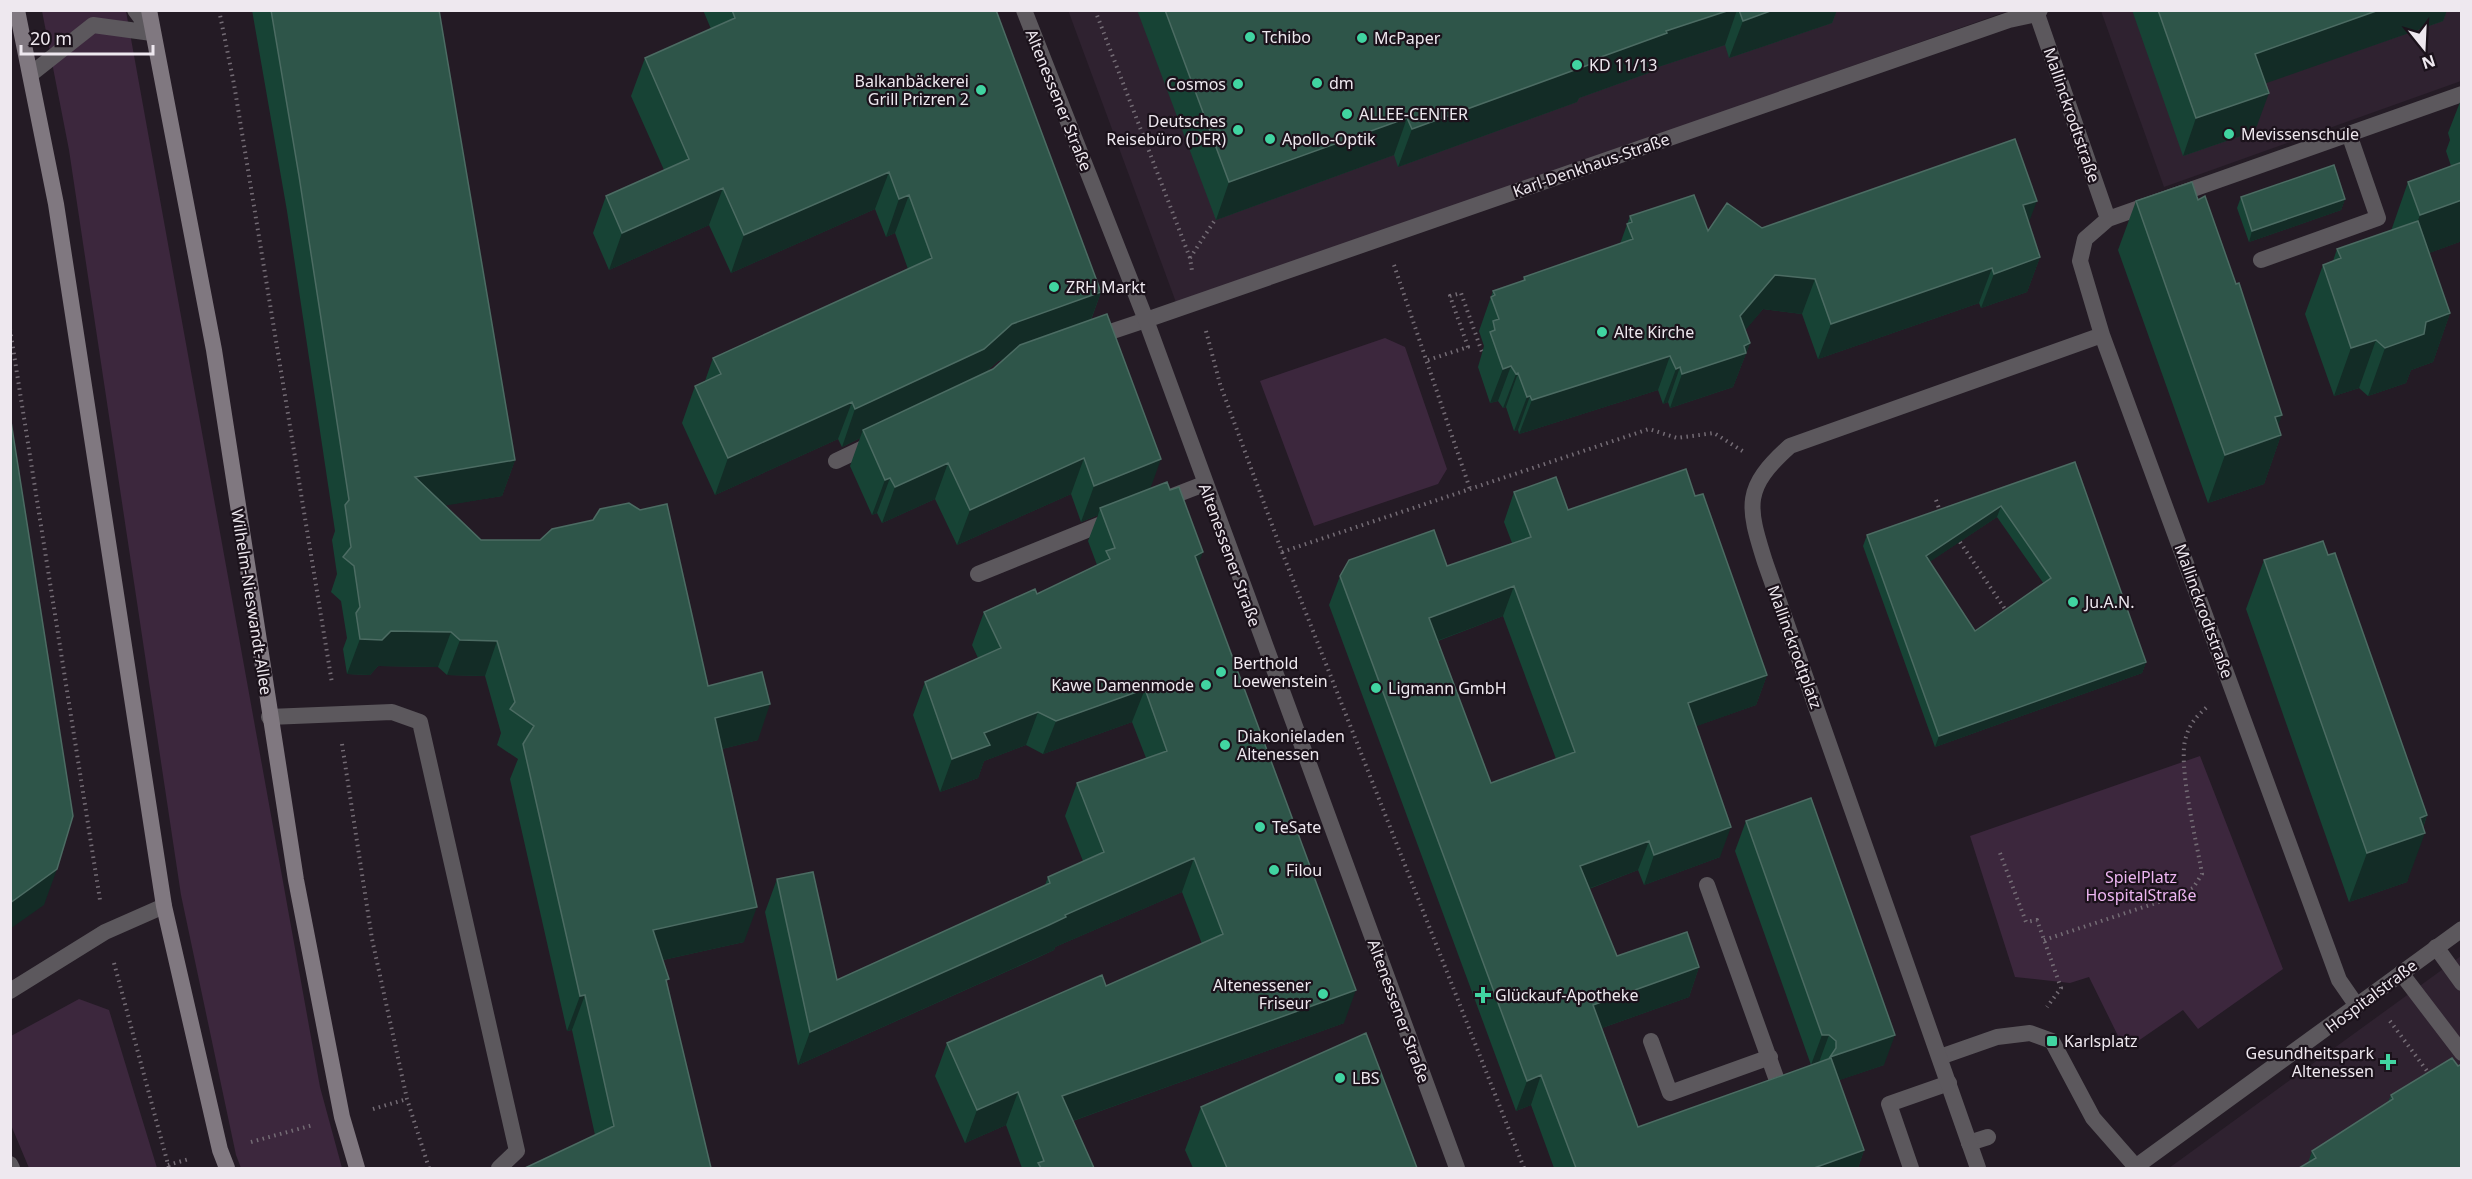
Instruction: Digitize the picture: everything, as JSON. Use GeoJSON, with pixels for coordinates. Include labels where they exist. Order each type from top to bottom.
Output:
{"type":"FeatureCollection","features":[{"type":"Feature","properties":{"kind":"main road"},"geometry":{"type":"LineString","coordinates":[[17,10],[56,204],[164,906],[220,1150],[227,1168]]}},
{"type":"Feature","properties":{"kind":"main road","name":"Wilhelm-Nieswandt-Allee"},"geometry":{"type":"LineString","coordinates":[[149,10],[214,350],[296,880],[342,1117],[357,1168]]}},
{"type":"Feature","properties":{"kind":"street","name":"Wilhelm-Nieswandt-Allee"},"geometry":{"type":"LineString","coordinates":[[135,10],[152,33]]}},
{"type":"Feature","properties":{"kind":"street","name":"Altenessener Straße"},"geometry":{"type":"LineString","coordinates":[[1024,10],[1146,320],[1204,484],[1457,1168]]}},
{"type":"Feature","properties":{"kind":"street","name":"Karl-Denkhaus-Straße"},"geometry":{"type":"LineString","coordinates":[[1080,342],[2009,20],[2038,12]]}},
{"type":"Feature","properties":{"kind":"street","name":"Mallinckrodtstraße"},"geometry":{"type":"LineString","coordinates":[[2038,12],[2108,219]]}},
{"type":"Feature","properties":{"kind":"street"},"geometry":{"type":"LineString","coordinates":[[31,74],[93,25],[152,33]]}},
{"type":"Feature","properties":{"kind":"street","name":"Mallinckrodtstraße"},"geometry":{"type":"LineString","coordinates":[[2357,1006],[2339,980],[2102,335],[2080,261],[2085,239],[2108,219],[2462,94]]}},
{"type":"Feature","properties":{"kind":"street"},"geometry":{"type":"LineString","coordinates":[[2261,260],[2378,218],[2349,134]]}},
{"type":"Feature","properties":{"kind":"street","name":"Mallinckrodtplatz"},"geometry":{"type":"LineString","coordinates":[[1978,1168],[1752,522],[1753,490],[1767,467],[1790,446],[2102,335]]}},
{"type":"Feature","properties":{"kind":"street"},"geometry":{"type":"LineString","coordinates":[[836,461],[890,435]]}},
{"type":"Feature","properties":{"kind":"street"},"geometry":{"type":"LineString","coordinates":[[978,574],[1204,484]]}},
{"type":"Feature","properties":{"kind":"street"},"geometry":{"type":"LineString","coordinates":[[269,717],[392,712],[420,722],[518,1151],[499,1168]]}},
{"type":"Feature","properties":{"kind":"street"},"geometry":{"type":"LineString","coordinates":[[1707,885],[1779,1086],[1806,1078]]}},
{"type":"Feature","properties":{"kind":"street"},"geometry":{"type":"LineString","coordinates":[[10,991],[105,932],[164,906]]}},
{"type":"Feature","properties":{"kind":"street","name":"Hospitalstraße"},"geometry":{"type":"LineString","coordinates":[[2135,1168],[2462,929]]}},
{"type":"Feature","properties":{"kind":"street"},"geometry":{"type":"LineString","coordinates":[[2436,947],[2462,983]]}},
{"type":"Feature","properties":{"kind":"street"},"geometry":{"type":"LineString","coordinates":[[2401,974],[2462,1053]]}},
{"type":"Feature","properties":{"kind":"street"},"geometry":{"type":"LineString","coordinates":[[1940,1057],[1997,1037],[2030,1033],[2052,1041],[2093,1118],[2135,1168]]}},
{"type":"Feature","properties":{"kind":"street"},"geometry":{"type":"LineString","coordinates":[[1651,1041],[1670,1093],[1770,1057]]}},
{"type":"Feature","properties":{"kind":"street"},"geometry":{"type":"LineString","coordinates":[[1911,1168],[1889,1104],[1949,1083]]}},
{"type":"Feature","properties":{"kind":"street"},"geometry":{"type":"LineString","coordinates":[[1969,1143],[1988,1137]]}},
{"type":"Feature","properties":{"kind":"path"},"geometry":{"type":"LineString","coordinates":[[219,10],[234,84],[338,713],[372,939],[407,1099],[429,1168]]}},
{"type":"Feature","properties":{"kind":"path"},"geometry":{"type":"LineString","coordinates":[[1095,10],[1190,258],[1198,302],[1220,384],[1282,552],[1524,1168]]}},
{"type":"Feature","properties":{"kind":"path"},"geometry":{"type":"LineString","coordinates":[[1190,258],[1221,210]]}},
{"type":"Feature","properties":{"kind":"path"},"geometry":{"type":"LineString","coordinates":[[1383,238],[1428,360],[1470,489]]}},
{"type":"Feature","properties":{"kind":"path"},"geometry":{"type":"LineString","coordinates":[[1428,360],[1468,347],[1450,296],[1461,293],[1482,352]]}},
{"type":"Feature","properties":{"kind":"path"},"geometry":{"type":"LineString","coordinates":[[10,329],[105,932],[169,1167],[220,1150],[407,1099]]}},
{"type":"Feature","properties":{"kind":"path"},"geometry":{"type":"LineString","coordinates":[[1282,552],[1649,429],[1677,438],[1714,433],[1767,467]]}},
{"type":"Feature","properties":{"kind":"path"},"geometry":{"type":"LineString","coordinates":[[1936,500],[1942,518]]}},
{"type":"Feature","properties":{"kind":"path"},"geometry":{"type":"LineString","coordinates":[[1960,542],[2009,615]]}},
{"type":"Feature","properties":{"kind":"path"},"geometry":{"type":"LineString","coordinates":[[2044,940],[2174,897],[2193,888],[2202,874],[2185,767],[2185,739],[2193,719],[2215,700],[2232,690]]}},
{"type":"Feature","properties":{"kind":"path"},"geometry":{"type":"LineString","coordinates":[[2000,853],[2026,922],[2037,920],[2061,988],[2030,1033]]}},
{"type":"Feature","properties":{"kind":"path"},"geometry":{"type":"LineString","coordinates":[[2371,996],[2437,1083]]}},
{"type":"Feature","properties":{"kind":"shaded area"},"geometry":{"type":"Polygon","coordinates":[[[1068,10],[2008,11],[1177,305],[1068,10]]]}},
{"type":"Feature","properties":{"kind":"shaded area","name":"Mevissenschule"},"geometry":{"type":"Polygon","coordinates":[[[2101,11],[2461,11],[2461,81],[2164,187],[2101,11]]]}},
{"type":"Feature","properties":{"kind":"shaded area","name":"Gesundheitspark Altenessen"},"geometry":{"type":"Polygon","coordinates":[[[2461,956],[2461,1168],[2169,1168],[2461,956]]]}},
{"type":"Feature","properties":{"kind":"green space"},"geometry":{"type":"Polygon","coordinates":[[[42,11],[126,11],[320,1087],[342,1168],[241,1168],[236,1155],[181,895],[69,150],[42,11]]]}},
{"type":"Feature","properties":{"kind":"green space"},"geometry":{"type":"Polygon","coordinates":[[[1385,338],[1405,347],[1447,469],[1438,484],[1314,526],[1260,381],[1385,338]]]}},
{"type":"Feature","properties":{"kind":"green space","name":"SpielPlatz HospitalStraße"},"geometry":{"type":"Polygon","coordinates":[[[2200,756],[2283,969],[2198,1029],[2183,1010],[2125,1050],[2089,977],[2070,983],[2015,977],[1970,836],[2200,756]]]}},
{"type":"Feature","properties":{"kind":"green space"},"geometry":{"type":"Polygon","coordinates":[[[79,999],[109,1010],[157,1168],[29,1168],[11,1125],[11,1036],[79,999]]]}},
{"type":"Feature","properties":{"kind":"building"},"geometry":{"type":"Polygon","coordinates":[[[271,10],[439,10],[515,460],[415,477],[481,540],[540,540],[552,529],[593,520],[600,509],[629,503],[640,510],[667,504],[708,686],[762,672],[770,704],[715,718],[757,907],[653,930],[669,979],[666,980],[711,1168],[525,1168],[614,1126],[585,995],[580,996],[523,744],[534,726],[510,709],[515,702],[497,641],[460,640],[451,632],[391,631],[382,640],[360,639],[356,613],[360,607],[354,566],[343,557],[351,547],[345,505],[349,500],[271,10]]]}},
{"type":"Feature","properties":{"kind":"building"},"geometry":{"type":"Polygon","coordinates":[[[732,10],[996,10],[1101,292],[1012,324],[984,349],[855,409],[852,402],[728,458],[695,386],[721,374],[713,358],[932,258],[909,195],[899,199],[889,172],[744,235],[723,188],[622,233],[606,196],[689,159],[645,58],[735,18],[732,10]]]}},
{"type":"Feature","properties":{"kind":"building","name":"ALLEE-CENTER"},"geometry":{"type":"Polygon","coordinates":[[[1165,10],[1730,10],[1666,31],[1667,33],[1590,61],[1591,64],[1412,129],[1407,118],[1229,182],[1165,10]]]}},
{"type":"Feature","properties":{"kind":"building"},"geometry":{"type":"Polygon","coordinates":[[[1739,10],[1773,10],[1743,21],[1739,10]]]}},
{"type":"Feature","properties":{"kind":"building"},"geometry":{"type":"Polygon","coordinates":[[[2158,10],[2379,10],[2255,54],[2269,93],[2196,118],[2158,10]]]}},
{"type":"Feature","properties":{"kind":"building"},"geometry":{"type":"Polygon","coordinates":[[[2015,139],[2037,201],[2023,205],[2040,257],[1994,274],[1992,268],[1831,324],[1815,279],[1775,275],[1740,316],[1750,343],[1744,346],[1746,353],[1682,374],[1680,367],[1676,369],[1670,356],[1532,400],[1530,396],[1527,397],[1518,373],[1516,374],[1511,366],[1503,369],[1490,332],[1495,330],[1493,321],[1499,319],[1491,297],[1495,295],[1493,291],[1525,280],[1524,277],[1633,239],[1627,224],[1632,222],[1630,216],[1694,195],[1708,231],[1727,203],[1762,228],[2015,139]]]}},
{"type":"Feature","properties":{"kind":"building"},"geometry":{"type":"Polygon","coordinates":[[[2462,162],[2462,200],[2420,215],[2408,182],[2462,162]]]}},
{"type":"Feature","properties":{"kind":"building"},"geometry":{"type":"Polygon","coordinates":[[[2334,165],[2345,199],[2252,231],[2241,197],[2334,165]]]}},
{"type":"Feature","properties":{"kind":"building"},"geometry":{"type":"Polygon","coordinates":[[[2192,182],[2198,200],[2205,196],[2236,284],[2239,283],[2282,415],[2275,417],[2281,435],[2225,455],[2136,201],[2192,182]]]}},
{"type":"Feature","properties":{"kind":"building"},"geometry":{"type":"Polygon","coordinates":[[[2418,221],[2450,313],[2426,322],[2424,334],[2385,348],[2376,340],[2351,348],[2323,265],[2341,258],[2337,249],[2418,221]]]}},
{"type":"Feature","properties":{"kind":"building"},"geometry":{"type":"Polygon","coordinates":[[[1107,314],[1161,459],[1094,486],[1084,458],[970,510],[948,463],[895,487],[890,478],[885,480],[863,430],[993,369],[1020,345],[1107,314]]]}},
{"type":"Feature","properties":{"kind":"building"},"geometry":{"type":"Polygon","coordinates":[[[10,415],[73,816],[57,869],[10,903],[10,415]]]}},
{"type":"Feature","properties":{"kind":"building","name":"Ju.A.N."},"geometry":{"type":"Polygon","coordinates":[[[2075,462],[2146,662],[1939,736],[1867,535],[2075,462]],[[2001,506],[1926,556],[1975,631],[2051,578],[2001,506]]]}},
{"type":"Feature","properties":{"kind":"building"},"geometry":{"type":"Polygon","coordinates":[[[1686,469],[1695,496],[1703,494],[1767,675],[1688,703],[1731,827],[1654,855],[1649,841],[1580,866],[1617,956],[1687,932],[1699,967],[1593,1005],[1638,1127],[1831,1058],[1864,1150],[1814,1168],[1576,1168],[1541,1075],[1527,1081],[1340,576],[1349,560],[1434,530],[1447,566],[1531,537],[1514,492],[1556,477],[1568,510],[1686,469]],[[1514,586],[1429,618],[1491,783],[1575,752],[1514,586]]]}},
{"type":"Feature","properties":{"kind":"building"},"geometry":{"type":"Polygon","coordinates":[[[1167,482],[1170,490],[1179,487],[1203,552],[1195,556],[1356,990],[1062,1096],[1094,1168],[1041,1168],[1038,1163],[1044,1161],[1018,1092],[977,1110],[947,1043],[1102,975],[1106,986],[1223,934],[1194,858],[810,1032],[777,879],[813,872],[837,980],[1050,883],[1048,877],[1104,852],[1077,783],[1167,751],[1145,689],[1056,721],[1038,712],[984,733],[990,745],[952,759],[925,682],[1001,648],[984,612],[1035,589],[1037,594],[1110,559],[1106,551],[1115,548],[1100,508],[1167,482]]]}},
{"type":"Feature","properties":{"kind":"building"},"geometry":{"type":"Polygon","coordinates":[[[2323,541],[2328,555],[2335,553],[2427,815],[2420,818],[2425,833],[2367,853],[2264,560],[2323,541]]]}},
{"type":"Feature","properties":{"kind":"building"},"geometry":{"type":"Polygon","coordinates":[[[1811,798],[1895,1035],[1830,1057],[1836,1048],[1836,1041],[1829,1035],[1822,1035],[1746,821],[1811,798]]]}},
{"type":"Feature","properties":{"kind":"building"},"geometry":{"type":"Polygon","coordinates":[[[1366,1033],[1417,1168],[1227,1168],[1201,1107],[1366,1033]]]}},
{"type":"Feature","properties":{"kind":"building"},"geometry":{"type":"Polygon","coordinates":[[[2452,1058],[2458,1066],[2462,1064],[2462,1168],[2299,1168],[2316,1158],[2312,1151],[2393,1099],[2391,1095],[2452,1058]]]}},
{"type":"Feature","properties":{"kind":"place","name":"Tchibo"},"geometry":{"type":"Point","coordinates":[1250,37]}},
{"type":"Feature","properties":{"kind":"place","name":"McPaper"},"geometry":{"type":"Point","coordinates":[1362,38]}},
{"type":"Feature","properties":{"kind":"place","name":"KD 11/13"},"geometry":{"type":"Point","coordinates":[1577,65]}},
{"type":"Feature","properties":{"kind":"place","name":"dm"},"geometry":{"type":"Point","coordinates":[1317,83]}},
{"type":"Feature","properties":{"kind":"place","name":"Cosmos"},"geometry":{"type":"Point","coordinates":[1238,84]}},
{"type":"Feature","properties":{"kind":"place","name":"Balkanbäckerei Grill Prizren 2"},"geometry":{"type":"Point","coordinates":[981,90]}},
{"type":"Feature","properties":{"kind":"place","name":"ALLEE-CENTER"},"geometry":{"type":"Point","coordinates":[1347,114]}},
{"type":"Feature","properties":{"kind":"place","name":"Deutsches Reisebüro (DER)"},"geometry":{"type":"Point","coordinates":[1238,130]}},
{"type":"Feature","properties":{"kind":"place","name":"Mevissenschule"},"geometry":{"type":"Point","coordinates":[2229,134]}},
{"type":"Feature","properties":{"kind":"place","name":"Apollo-Optik"},"geometry":{"type":"Point","coordinates":[1270,139]}},
{"type":"Feature","properties":{"kind":"place","name":"ZRH Markt"},"geometry":{"type":"Point","coordinates":[1054,287]}},
{"type":"Feature","properties":{"kind":"place","name":"Alte Kirche"},"geometry":{"type":"Point","coordinates":[1602,332]}},
{"type":"Feature","properties":{"kind":"place","name":"Ju.A.N."},"geometry":{"type":"Point","coordinates":[2073,602]}},
{"type":"Feature","properties":{"kind":"place","name":"Berthold Loewenstein"},"geometry":{"type":"Point","coordinates":[1221,672]}},
{"type":"Feature","properties":{"kind":"place","name":"Kawe Damenmode"},"geometry":{"type":"Point","coordinates":[1206,685]}},
{"type":"Feature","properties":{"kind":"place","name":"Ligmann GmbH"},"geometry":{"type":"Point","coordinates":[1376,688]}},
{"type":"Feature","properties":{"kind":"place","name":"Diakonieladen Altenessen"},"geometry":{"type":"Point","coordinates":[1225,745]}},
{"type":"Feature","properties":{"kind":"place","name":"TeSate"},"geometry":{"type":"Point","coordinates":[1260,827]}},
{"type":"Feature","properties":{"kind":"place","name":"Filou"},"geometry":{"type":"Point","coordinates":[1274,870]}},
{"type":"Feature","properties":{"kind":"place","name":"Altenessener Friseur"},"geometry":{"type":"Point","coordinates":[1323,994]}},
{"type":"Feature","properties":{"kind":"place","name":"Glückauf-Apotheke"},"geometry":{"type":"Point","coordinates":[1483,995]}},
{"type":"Feature","properties":{"kind":"place","name":"Karlsplatz"},"geometry":{"type":"Point","coordinates":[2052,1041]}},
{"type":"Feature","properties":{"kind":"place","name":"Gesundheitspark Altenessen"},"geometry":{"type":"Point","coordinates":[2388,1062]}},
{"type":"Feature","properties":{"kind":"place","name":"LBS"},"geometry":{"type":"Point","coordinates":[1340,1078]}}]}
